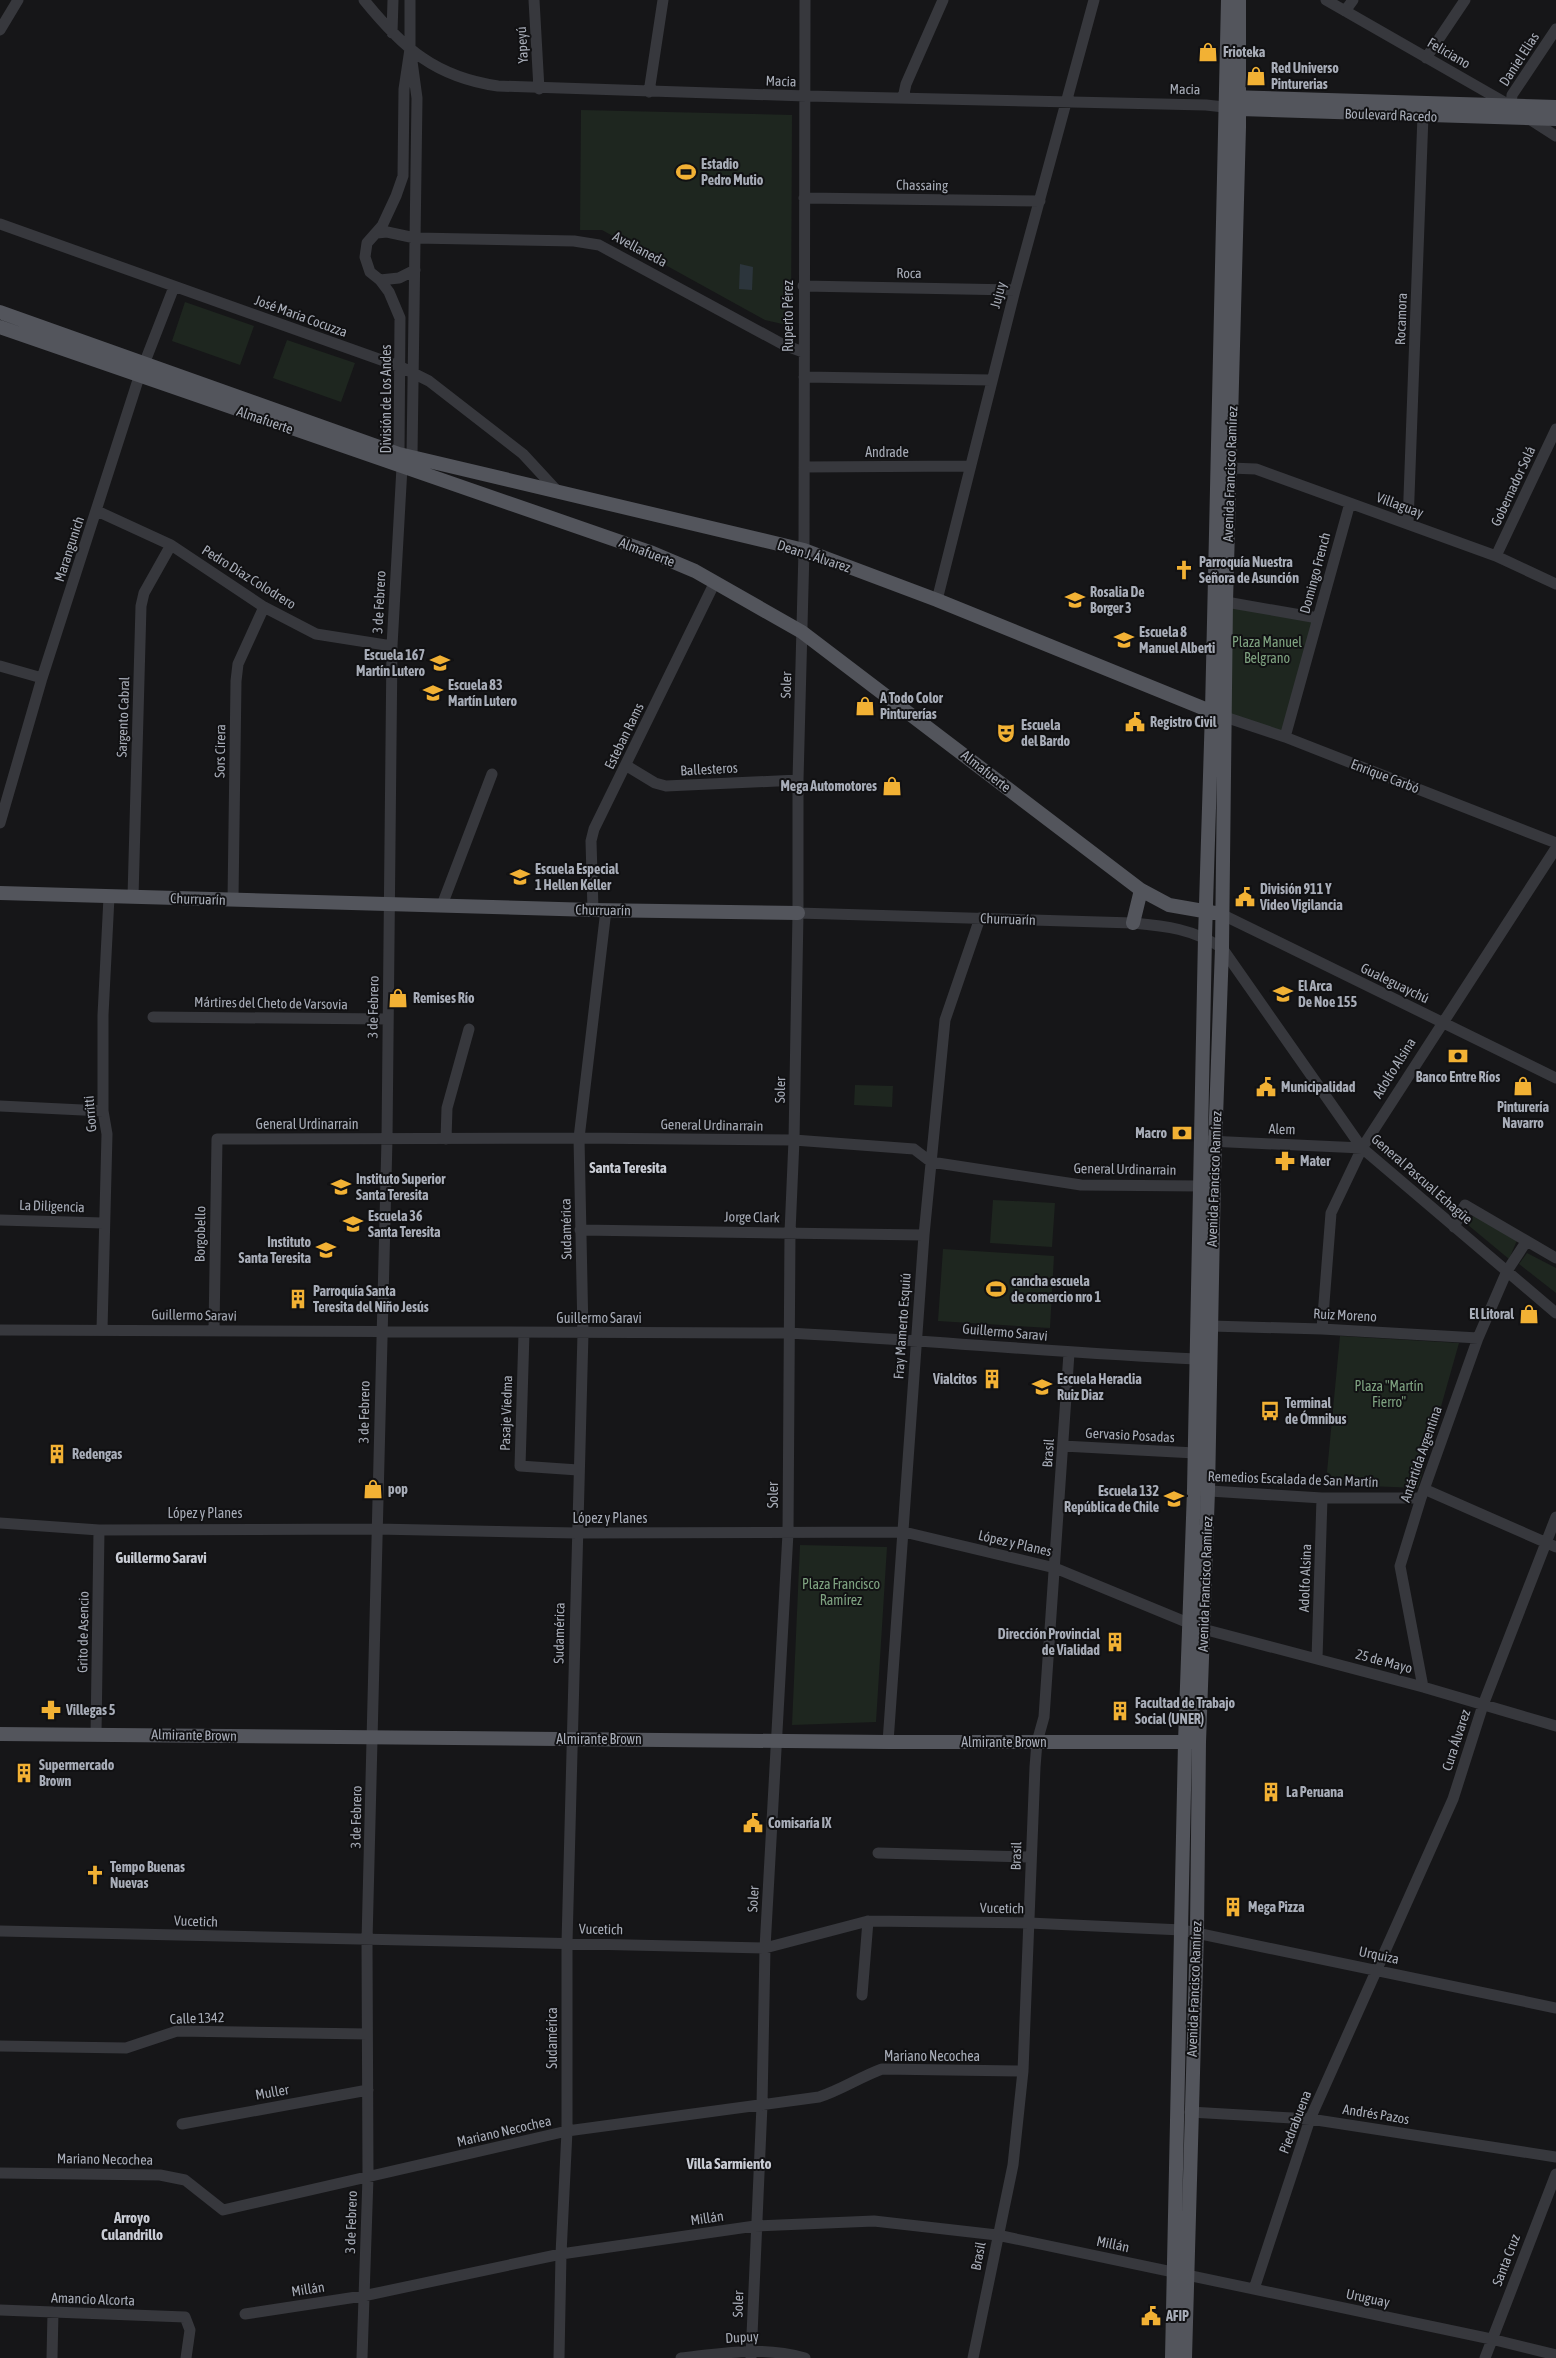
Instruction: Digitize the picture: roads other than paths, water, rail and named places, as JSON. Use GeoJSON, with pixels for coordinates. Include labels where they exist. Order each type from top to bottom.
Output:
{"type":"FeatureCollection","features":[{"type":"Feature","properties":{"kind":"main road","name":"Avenida Francisco Ramírez"},"geometry":{"type":"LineString","coordinates":[[1185,2358],[1181,2274],[1182,1930],[1192,1742],[1203,1630],[1201,1490],[1195,1453],[1205,936],[1226,602],[1230,468],[1233,103],[1228,0]]}},
{"type":"Feature","properties":{"kind":"main road","name":"Avenida Francisco Ramírez"},"geometry":{"type":"LineString","coordinates":[[1172,2358],[1181,2274],[1197,1931],[1189,1624],[1201,1490],[1211,1326],[1222,948],[1219,714],[1233,103],[1239,0]]}},
{"type":"Feature","properties":{"kind":"main road","name":"Boulevard Racedo"},"geometry":{"type":"LineString","coordinates":[[1233,103],[1556,107]]}},
{"type":"Feature","properties":{"kind":"main road","name":"Boulevard Racedo"},"geometry":{"type":"LineString","coordinates":[[1233,103],[1423,115],[1556,119]]}},
{"type":"Feature","properties":{"kind":"main road","name":"Almafuerte"},"geometry":{"type":"LineString","coordinates":[[0,312],[142,371]]}},
{"type":"Feature","properties":{"kind":"main road","name":"Almafuerte"},"geometry":{"type":"LineString","coordinates":[[0,327],[142,371],[405,459],[650,552],[715,582],[802,632],[1140,890],[1169,905],[1221,914]]}},
{"type":"Feature","properties":{"kind":"main road","name":"Dean J. Álvarez"},"geometry":{"type":"LineString","coordinates":[[405,459],[804,550],[937,600],[1219,714]]}},
{"type":"Feature","properties":{"kind":"main road"},"geometry":{"type":"LineString","coordinates":[[1133,923],[1140,890]]}},
{"type":"Feature","properties":{"kind":"main road","name":"Churruarín"},"geometry":{"type":"LineString","coordinates":[[0,893],[599,910],[798,913]]}},
{"type":"Feature","properties":{"kind":"main road","name":"Almirante Brown"},"geometry":{"type":"LineString","coordinates":[[0,1734],[888,1742],[1192,1742]]}},
{"type":"Feature","properties":{"kind":"street"},"geometry":{"type":"LineString","coordinates":[[0,30],[18,0]]}},
{"type":"Feature","properties":{"kind":"street","name":"Macia"},"geometry":{"type":"LineString","coordinates":[[364,0],[392,33],[410,49],[432,64],[472,82],[539,89],[1206,105],[1233,103]]}},
{"type":"Feature","properties":{"kind":"street"},"geometry":{"type":"LineString","coordinates":[[392,33],[393,0]]}},
{"type":"Feature","properties":{"kind":"street","name":"División de Los Andes"},"geometry":{"type":"LineString","coordinates":[[405,459],[400,318],[396,305],[380,280],[370,272],[365,256],[367,243],[377,233],[396,196],[402,176],[404,89],[410,49],[410,0]]}},
{"type":"Feature","properties":{"kind":"street","name":"Yapeyú"},"geometry":{"type":"LineString","coordinates":[[534,0],[539,89]]}},
{"type":"Feature","properties":{"kind":"street"},"geometry":{"type":"LineString","coordinates":[[649,92],[664,0]]}},
{"type":"Feature","properties":{"kind":"street","name":"Ruperto Pérez"},"geometry":{"type":"LineString","coordinates":[[802,632],[804,550],[805,0]]}},
{"type":"Feature","properties":{"kind":"street"},"geometry":{"type":"LineString","coordinates":[[903,98],[906,84],[943,0]]}},
{"type":"Feature","properties":{"kind":"street","name":"Jujuy"},"geometry":{"type":"LineString","coordinates":[[937,600],[991,380],[1094,0]]}},
{"type":"Feature","properties":{"kind":"street","name":"Feliciano"},"geometry":{"type":"LineString","coordinates":[[1326,0],[1511,106],[1556,136]]}},
{"type":"Feature","properties":{"kind":"street"},"geometry":{"type":"LineString","coordinates":[[1345,11],[1353,0]]}},
{"type":"Feature","properties":{"kind":"street"},"geometry":{"type":"LineString","coordinates":[[1426,58],[1465,0]]}},
{"type":"Feature","properties":{"kind":"street","name":"Daniel Elias"},"geometry":{"type":"LineString","coordinates":[[1511,106],[1512,95],[1556,29]]}},
{"type":"Feature","properties":{"kind":"street","name":"División de Los Andes"},"geometry":{"type":"LineString","coordinates":[[405,459],[414,374],[417,98],[415,68],[410,49]]}},
{"type":"Feature","properties":{"kind":"street","name":"Rocamora"},"geometry":{"type":"LineString","coordinates":[[1408,524],[1423,115]]}},
{"type":"Feature","properties":{"kind":"street","name":"Chassaing"},"geometry":{"type":"LineString","coordinates":[[804,198],[1040,201]]}},
{"type":"Feature","properties":{"kind":"street","name":"José Maria Cocuzza"},"geometry":{"type":"LineString","coordinates":[[1,227],[401,367],[429,381],[523,454],[560,493]]}},
{"type":"Feature","properties":{"kind":"street"},"geometry":{"type":"LineString","coordinates":[[377,233],[388,232],[415,238]]}},
{"type":"Feature","properties":{"kind":"street","name":"Avellaneda"},"geometry":{"type":"LineString","coordinates":[[415,238],[574,241],[599,245],[784,345],[803,352]]}},
{"type":"Feature","properties":{"kind":"street"},"geometry":{"type":"LineString","coordinates":[[380,280],[399,278],[415,270]]}},
{"type":"Feature","properties":{"kind":"street","name":"Roca"},"geometry":{"type":"LineString","coordinates":[[803,286],[1015,290]]}},
{"type":"Feature","properties":{"kind":"street","name":"Marangunich"},"geometry":{"type":"LineString","coordinates":[[0,823],[42,678],[142,371],[174,287]]}},
{"type":"Feature","properties":{"kind":"street"},"geometry":{"type":"LineString","coordinates":[[804,376],[991,380]]}},
{"type":"Feature","properties":{"kind":"street","name":"Gobernador Solá"},"geometry":{"type":"LineString","coordinates":[[1496,556],[1556,429]]}},
{"type":"Feature","properties":{"kind":"street","name":"3 de Febrero"},"geometry":{"type":"LineString","coordinates":[[362,2358],[368,2178],[367,1941],[387,1139],[392,646],[405,459]]}},
{"type":"Feature","properties":{"kind":"street","name":"Andrade"},"geometry":{"type":"LineString","coordinates":[[804,467],[970,466]]}},
{"type":"Feature","properties":{"kind":"street","name":"Villaguay"},"geometry":{"type":"LineString","coordinates":[[1230,468],[1256,469],[1496,556],[1556,584]]}},
{"type":"Feature","properties":{"kind":"street","name":"Domingo French"},"geometry":{"type":"LineString","coordinates":[[1286,737],[1350,503]]}},
{"type":"Feature","properties":{"kind":"street","name":"Pedro Díaz Colodrero"},"geometry":{"type":"LineString","coordinates":[[97,511],[171,545],[264,608],[316,634],[392,646]]}},
{"type":"Feature","properties":{"kind":"street","name":"Sargento Cabral"},"geometry":{"type":"LineString","coordinates":[[132,897],[141,606],[144,594],[171,545]]}},
{"type":"Feature","properties":{"kind":"street","name":"Esteban Rams"},"geometry":{"type":"LineString","coordinates":[[599,910],[591,841],[594,829],[627,766],[715,582]]}},
{"type":"Feature","properties":{"kind":"street"},"geometry":{"type":"LineString","coordinates":[[1226,602],[1318,618]]}},
{"type":"Feature","properties":{"kind":"street","name":"Sors Cirera"},"geometry":{"type":"LineString","coordinates":[[233,900],[236,681],[238,664],[264,608]]}},
{"type":"Feature","properties":{"kind":"street","name":"Soler"},"geometry":{"type":"LineString","coordinates":[[751,2354],[755,2226],[762,2105],[765,1948],[788,1533],[790,1232],[794,1140],[798,780],[802,632]]}},
{"type":"Feature","properties":{"kind":"street"},"geometry":{"type":"LineString","coordinates":[[0,666],[42,678]]}},
{"type":"Feature","properties":{"kind":"street","name":"Enrique Carbó"},"geometry":{"type":"LineString","coordinates":[[1219,714],[1286,737],[1556,843]]}},
{"type":"Feature","properties":{"kind":"street","name":"Ballesteros"},"geometry":{"type":"LineString","coordinates":[[627,766],[655,783],[666,786],[798,780]]}},
{"type":"Feature","properties":{"kind":"street"},"geometry":{"type":"LineString","coordinates":[[442,906],[492,774]]}},
{"type":"Feature","properties":{"kind":"street","name":"Adolfo Alsina"},"geometry":{"type":"LineString","coordinates":[[1322,1329],[1331,1213],[1362,1148],[1441,1022],[1556,848]]}},
{"type":"Feature","properties":{"kind":"street","name":"Gorritti"},"geometry":{"type":"LineString","coordinates":[[102,1330],[103,1223],[107,1134],[102,1111],[103,1015],[108,897]]}},
{"type":"Feature","properties":{"kind":"street","name":"Sudamérica"},"geometry":{"type":"LineString","coordinates":[[560,2358],[561,2254],[567,2131],[568,1944],[578,1470],[583,1333],[579,1138],[599,910]]}},
{"type":"Feature","properties":{"kind":"street","name":"Churruarín"},"geometry":{"type":"LineString","coordinates":[[798,913],[1133,923],[1175,928],[1205,936]]}},
{"type":"Feature","properties":{"kind":"street","name":"Gualeguaychú"},"geometry":{"type":"LineString","coordinates":[[1221,914],[1556,1078]]}},
{"type":"Feature","properties":{"kind":"street","name":"Fray Mamerto Esquiú"},"geometry":{"type":"LineString","coordinates":[[888,1742],[924,1235],[945,1020],[980,918]]}},
{"type":"Feature","properties":{"kind":"street","name":"General Pascual Echagüe"},"geometry":{"type":"LineString","coordinates":[[1205,936],[1222,948],[1362,1148],[1556,1313]]}},
{"type":"Feature","properties":{"kind":"street","name":"Mártires del Cheto de Varsovia"},"geometry":{"type":"LineString","coordinates":[[153,1017],[388,1019]]}},
{"type":"Feature","properties":{"kind":"street"},"geometry":{"type":"LineString","coordinates":[[446,1139],[448,1108],[470,1030]]}},
{"type":"Feature","properties":{"kind":"street"},"geometry":{"type":"LineString","coordinates":[[0,1106],[102,1111]]}},
{"type":"Feature","properties":{"kind":"street","name":"General Urdinarrain"},"geometry":{"type":"LineString","coordinates":[[216,1139],[579,1138],[794,1140],[914,1149],[930,1162],[1081,1185],[1200,1186]]}},
{"type":"Feature","properties":{"kind":"street","name":"Borgobello"},"geometry":{"type":"LineString","coordinates":[[214,1330],[216,1139]]}},
{"type":"Feature","properties":{"kind":"street","name":"Alem"},"geometry":{"type":"LineString","coordinates":[[1201,1141],[1362,1148]]}},
{"type":"Feature","properties":{"kind":"street"},"geometry":{"type":"LineString","coordinates":[[1454,1227],[1465,1205],[1556,1258]]}},
{"type":"Feature","properties":{"kind":"street","name":"La Diligencia"},"geometry":{"type":"LineString","coordinates":[[0,1220],[103,1223]]}},
{"type":"Feature","properties":{"kind":"street","name":"Jorge Clark"},"geometry":{"type":"LineString","coordinates":[[580,1230],[924,1235]]}},
{"type":"Feature","properties":{"kind":"street","name":"Antártida Argentina"},"geometry":{"type":"LineString","coordinates":[[1423,1687],[1400,1566],[1422,1494],[1478,1338],[1507,1271],[1526,1242]]}},
{"type":"Feature","properties":{"kind":"street","name":"Ruiz Moreno"},"geometry":{"type":"LineString","coordinates":[[1211,1326],[1322,1329],[1478,1338]]}},
{"type":"Feature","properties":{"kind":"street","name":"Guillermo Saravi"},"geometry":{"type":"LineString","coordinates":[[0,1330],[789,1333],[916,1339],[1069,1353],[1197,1360]]}},
{"type":"Feature","properties":{"kind":"street","name":"Pasaje Viedma"},"geometry":{"type":"LineString","coordinates":[[524,1333],[520,1466],[578,1470]]}},
{"type":"Feature","properties":{"kind":"street","name":"Brasil"},"geometry":{"type":"LineString","coordinates":[[973,2358],[1013,2165],[1022,2071],[1030,1857],[1037,1742],[1044,1717],[1069,1353]]}},
{"type":"Feature","properties":{"kind":"street","name":"Gervasio Posadas"},"geometry":{"type":"LineString","coordinates":[[1063,1446],[1195,1453]]}},
{"type":"Feature","properties":{"kind":"street","name":"Remedios Escalada de San Martín"},"geometry":{"type":"LineString","coordinates":[[1201,1490],[1322,1498],[1422,1494],[1551,1545]]}},
{"type":"Feature","properties":{"kind":"street","name":"Adolfo Alsina"},"geometry":{"type":"LineString","coordinates":[[1317,1659],[1322,1498]]}},
{"type":"Feature","properties":{"kind":"street","name":"Cura Álvarez"},"geometry":{"type":"LineString","coordinates":[[1377,1969],[1452,1799],[1483,1705],[1551,1545],[1556,1517]]}},
{"type":"Feature","properties":{"kind":"street","name":"López y Planes"},"geometry":{"type":"LineString","coordinates":[[0,1523],[99,1530],[376,1529],[577,1533],[904,1532],[1055,1568],[1203,1630]]}},
{"type":"Feature","properties":{"kind":"street","name":"Grito de Asencio"},"geometry":{"type":"LineString","coordinates":[[96,1734],[99,1530]]}},
{"type":"Feature","properties":{"kind":"street","name":"25 de Mayo"},"geometry":{"type":"LineString","coordinates":[[1203,1630],[1423,1687],[1556,1726]]}},
{"type":"Feature","properties":{"kind":"street"},"geometry":{"type":"LineString","coordinates":[[878,1853],[1030,1857]]}},
{"type":"Feature","properties":{"kind":"street"},"geometry":{"type":"LineString","coordinates":[[862,1995],[868,1921]]}},
{"type":"Feature","properties":{"kind":"street","name":"Vucetich"},"geometry":{"type":"LineString","coordinates":[[0,1931],[367,1941],[765,1948],[868,1921],[1028,1923],[1197,1931]]}},
{"type":"Feature","properties":{"kind":"street","name":"Urquiza"},"geometry":{"type":"LineString","coordinates":[[1197,1931],[1556,2008]]}},
{"type":"Feature","properties":{"kind":"street","name":"Piedrabuena"},"geometry":{"type":"LineString","coordinates":[[1254,2289],[1310,2119],[1377,1969]]}},
{"type":"Feature","properties":{"kind":"street","name":"Calle 1342"},"geometry":{"type":"LineString","coordinates":[[0,2046],[126,2048],[147,2039],[177,2031],[367,2034]]}},
{"type":"Feature","properties":{"kind":"street","name":"Mariano Necochea"},"geometry":{"type":"LineString","coordinates":[[0,2172],[160,2175],[185,2180],[224,2210],[567,2131],[762,2105],[828,2094],[861,2077],[882,2069],[1022,2071]]}},
{"type":"Feature","properties":{"kind":"street","name":"Muller"},"geometry":{"type":"LineString","coordinates":[[182,2124],[368,2090]]}},
{"type":"Feature","properties":{"kind":"street","name":"Andrés Pazos"},"geometry":{"type":"LineString","coordinates":[[1190,2112],[1310,2119],[1556,2157]]}},
{"type":"Feature","properties":{"kind":"street","name":"Santa Cruz"},"geometry":{"type":"LineString","coordinates":[[1485,2358],[1556,2174]]}},
{"type":"Feature","properties":{"kind":"street","name":"Millán"},"geometry":{"type":"LineString","coordinates":[[245,2314],[363,2296],[561,2254],[755,2226],[874,2221],[997,2235],[1181,2274]]}},
{"type":"Feature","properties":{"kind":"street","name":"Uruguay"},"geometry":{"type":"LineString","coordinates":[[1181,2274],[1491,2339],[1556,2355]]}},
{"type":"Feature","properties":{"kind":"street","name":"Amancio Alcorta"},"geometry":{"type":"LineString","coordinates":[[0,2310],[185,2317],[190,2330],[186,2358]]}},
{"type":"Feature","properties":{"kind":"street"},"geometry":{"type":"LineString","coordinates":[[52,2358],[53,2312]]}},
{"type":"Feature","properties":{"kind":"street","name":"Dupuy"},"geometry":{"type":"LineString","coordinates":[[681,2358],[787,2353],[805,2358]]}},
{"type":"Feature","properties":{"kind":"place","name":"Frioteka"},"geometry":{"type":"Point","coordinates":[1208,52]}},
{"type":"Feature","properties":{"kind":"place","name":"Red Universo Pinturerias"},"geometry":{"type":"Point","coordinates":[1256,76]}},
{"type":"Feature","properties":{"kind":"place","name":"Estadio Pedro Mutio"},"geometry":{"type":"Point","coordinates":[686,172]}},
{"type":"Feature","properties":{"kind":"place","name":"Parroquía Nuestra Señora de Asunción"},"geometry":{"type":"Point","coordinates":[1184,570]}},
{"type":"Feature","properties":{"kind":"place","name":"Rosalia De Borger 3"},"geometry":{"type":"Point","coordinates":[1075,600]}},
{"type":"Feature","properties":{"kind":"place","name":"Escuela 8 Manuel Alberti"},"geometry":{"type":"Point","coordinates":[1124,640]}},
{"type":"Feature","properties":{"kind":"place","name":"Escuela 167 Martín Lutero"},"geometry":{"type":"Point","coordinates":[440,663]}},
{"type":"Feature","properties":{"kind":"place","name":"Escuela 83 Martín Lutero"},"geometry":{"type":"Point","coordinates":[433,693]}},
{"type":"Feature","properties":{"kind":"place","name":"A Todo Color Pinturerías"},"geometry":{"type":"Point","coordinates":[865,706]}},
{"type":"Feature","properties":{"kind":"place","name":"Registro Civil"},"geometry":{"type":"Point","coordinates":[1135,722]}},
{"type":"Feature","properties":{"kind":"place","name":"Escuela del Bardo"},"geometry":{"type":"Point","coordinates":[1006,733]}},
{"type":"Feature","properties":{"kind":"place","name":"Mega Automotores"},"geometry":{"type":"Point","coordinates":[892,786]}},
{"type":"Feature","properties":{"kind":"place","name":"Escuela Especial 1 Hellen Keller"},"geometry":{"type":"Point","coordinates":[520,877]}},
{"type":"Feature","properties":{"kind":"place","name":"División 911 Y Video Vigilancia"},"geometry":{"type":"Point","coordinates":[1245,897]}},
{"type":"Feature","properties":{"kind":"place","name":"El Arca De Noe 155"},"geometry":{"type":"Point","coordinates":[1283,994]}},
{"type":"Feature","properties":{"kind":"place","name":"Remises Río"},"geometry":{"type":"Point","coordinates":[398,998]}},
{"type":"Feature","properties":{"kind":"place","name":"Banco Entre Ríos"},"geometry":{"type":"Point","coordinates":[1458,1056]}},
{"type":"Feature","properties":{"kind":"place","name":"Pinturería Navarro"},"geometry":{"type":"Point","coordinates":[1523,1086]}},
{"type":"Feature","properties":{"kind":"place","name":"Municipalidad"},"geometry":{"type":"Point","coordinates":[1266,1087]}},
{"type":"Feature","properties":{"kind":"place","name":"Macro"},"geometry":{"type":"Point","coordinates":[1182,1133]}},
{"type":"Feature","properties":{"kind":"place","name":"Mater"},"geometry":{"type":"Point","coordinates":[1285,1161]}},
{"type":"Feature","properties":{"kind":"place","name":"Instituto Superior Santa Teresita"},"geometry":{"type":"Point","coordinates":[341,1187]}},
{"type":"Feature","properties":{"kind":"place","name":"Escuela 36 Santa Teresita"},"geometry":{"type":"Point","coordinates":[353,1224]}},
{"type":"Feature","properties":{"kind":"place","name":"Instituto Santa Teresita"},"geometry":{"type":"Point","coordinates":[326,1250]}},
{"type":"Feature","properties":{"kind":"place","name":"cancha escuela de comercio nro 1"},"geometry":{"type":"Point","coordinates":[996,1289]}},
{"type":"Feature","properties":{"kind":"place","name":"Parroquía Santa Teresita del Niño Jesús"},"geometry":{"type":"Point","coordinates":[298,1299]}},
{"type":"Feature","properties":{"kind":"place","name":"El Litoral"},"geometry":{"type":"Point","coordinates":[1529,1314]}},
{"type":"Feature","properties":{"kind":"place","name":"Vialcitos"},"geometry":{"type":"Point","coordinates":[992,1379]}},
{"type":"Feature","properties":{"kind":"place","name":"Escuela Heraclia Ruiz Diaz"},"geometry":{"type":"Point","coordinates":[1042,1387]}},
{"type":"Feature","properties":{"kind":"place","name":"Terminal de Ómnibus"},"geometry":{"type":"Point","coordinates":[1270,1411]}},
{"type":"Feature","properties":{"kind":"place","name":"Redengas"},"geometry":{"type":"Point","coordinates":[57,1454]}},
{"type":"Feature","properties":{"kind":"place","name":"pop"},"geometry":{"type":"Point","coordinates":[373,1489]}},
{"type":"Feature","properties":{"kind":"place","name":"Escuela 132 República de Chile"},"geometry":{"type":"Point","coordinates":[1174,1499]}},
{"type":"Feature","properties":{"kind":"place","name":"Dirección Provincial de Vialidad"},"geometry":{"type":"Point","coordinates":[1115,1642]}},
{"type":"Feature","properties":{"kind":"place","name":"Villegas 5"},"geometry":{"type":"Point","coordinates":[51,1710]}},
{"type":"Feature","properties":{"kind":"place","name":"Facultad de Trabajo Social (UNER)"},"geometry":{"type":"Point","coordinates":[1120,1711]}},
{"type":"Feature","properties":{"kind":"place","name":"Supermercado Brown"},"geometry":{"type":"Point","coordinates":[24,1773]}},
{"type":"Feature","properties":{"kind":"place","name":"La Peruana"},"geometry":{"type":"Point","coordinates":[1271,1792]}},
{"type":"Feature","properties":{"kind":"place","name":"Comisaría IX"},"geometry":{"type":"Point","coordinates":[753,1823]}},
{"type":"Feature","properties":{"kind":"place","name":"Tempo Buenas Nuevas"},"geometry":{"type":"Point","coordinates":[95,1875]}},
{"type":"Feature","properties":{"kind":"place","name":"Mega Pizza"},"geometry":{"type":"Point","coordinates":[1233,1907]}},
{"type":"Feature","properties":{"kind":"place","name":"AFIP"},"geometry":{"type":"Point","coordinates":[1151,2316]}},
{"type":"Feature","properties":{"kind":"district","name":"Santa Teresita"},"geometry":{"type":"Point","coordinates":[628,1167]}},
{"type":"Feature","properties":{"kind":"district","name":"Guillermo Saravi"},"geometry":{"type":"Point","coordinates":[161,1557]}},
{"type":"Feature","properties":{"kind":"district","name":"Villa Sarmiento"},"geometry":{"type":"Point","coordinates":[729,2163]}},
{"type":"Feature","properties":{"kind":"district","name":"Arroyo Culandrillo"},"geometry":{"type":"Point","coordinates":[132,2226]}},
{"type":"Feature","properties":{"kind":"park label","name":"Plaza Manuel Belgrano"},"geometry":{"type":"Point","coordinates":[1267,650]}},
{"type":"Feature","properties":{"kind":"park label","name":"Plaza \"Martín Fierro\""},"geometry":{"type":"Point","coordinates":[1389,1394]}},
{"type":"Feature","properties":{"kind":"park label","name":"Plaza Francisco Ramírez"},"geometry":{"type":"Point","coordinates":[841,1592]}}]}
